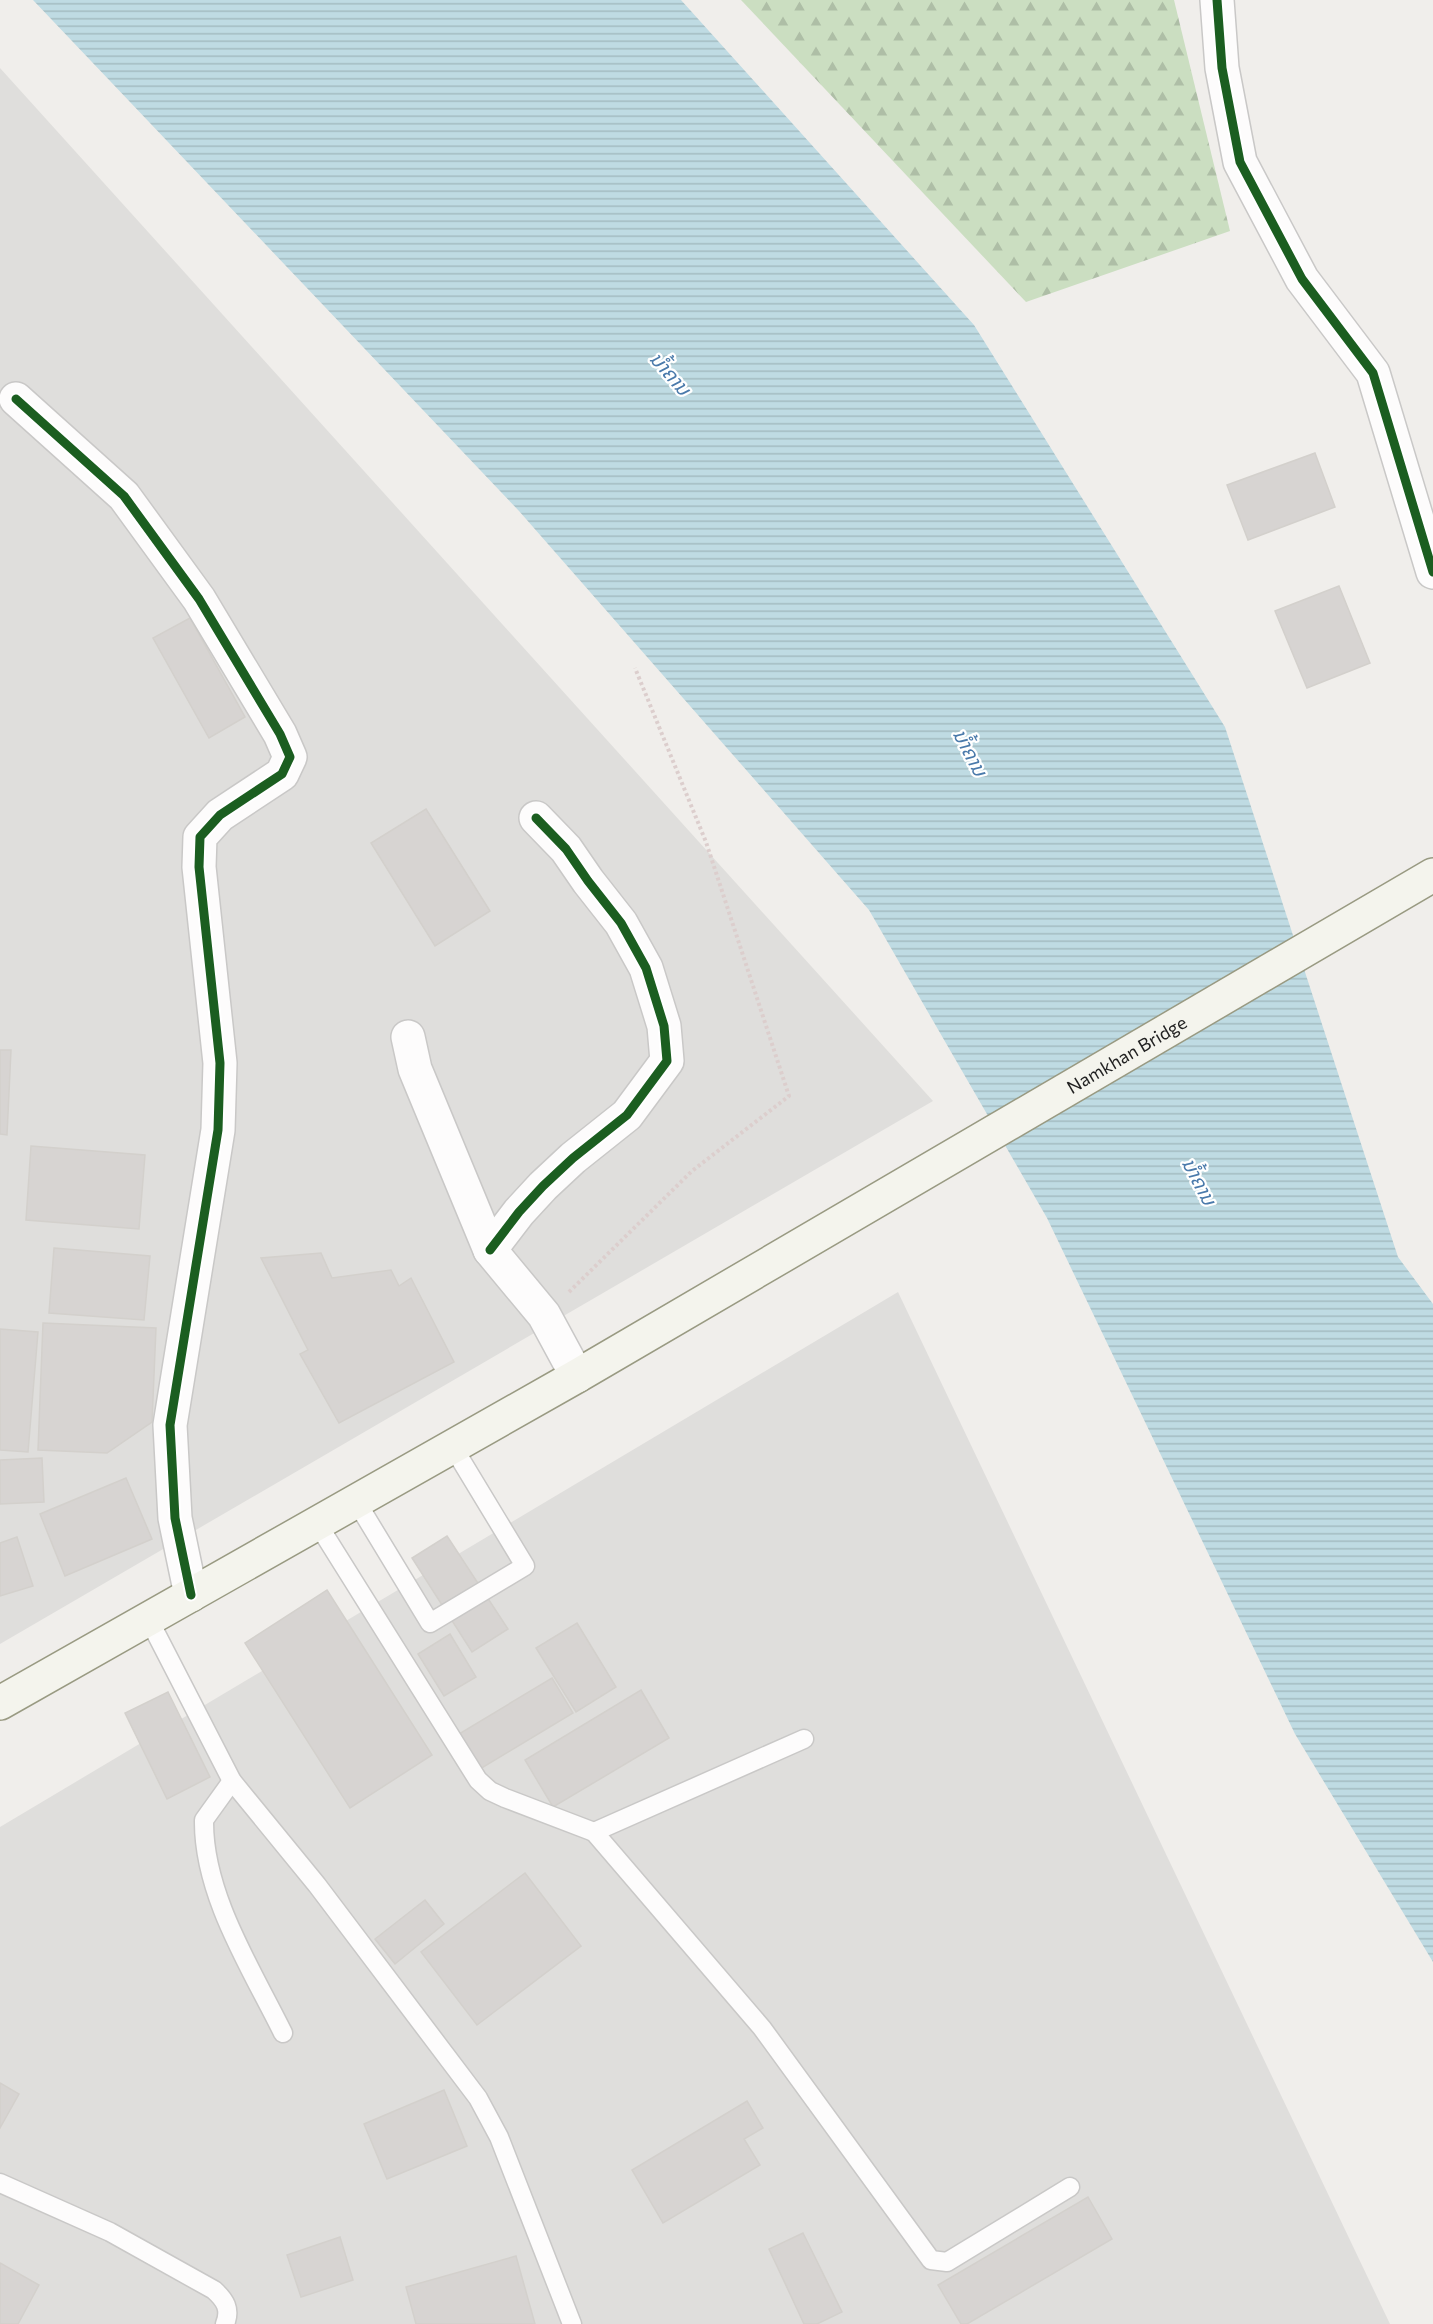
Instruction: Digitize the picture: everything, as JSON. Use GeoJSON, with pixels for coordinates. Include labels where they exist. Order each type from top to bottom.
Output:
{"type":"FeatureCollection","features":[{"type":"Feature","properties":{"kind":"main road","name":"Namkhan Bridge"},"geometry":{"type":"LineString","coordinates":[[0,1703],[578,1376],[1433,875]]}},
{"type":"Feature","properties":{"kind":"street"},"geometry":{"type":"LineString","coordinates":[[1217,0],[1222,68],[1240,162],[1302,279],[1373,373],[1433,572]]}},
{"type":"Feature","properties":{"kind":"street"},"geometry":{"type":"LineString","coordinates":[[16,399],[124,496],[199,599],[280,734],[290,757],[282,774],[220,815],[200,837],[199,867],[219,1063],[218,1130],[171,1425],[175,1518],[191,1595]]}},
{"type":"Feature","properties":{"kind":"street"},"geometry":{"type":"LineString","coordinates":[[490,1250],[519,1212],[543,1186],[573,1158],[627,1116],[667,1061],[664,1026],[646,968],[621,923],[566,849],[536,818]]}},
{"type":"Feature","properties":{"kind":"street"},"geometry":{"type":"LineString","coordinates":[[408,1037],[415,1069],[490,1250],[544,1315],[578,1376]]}},
{"type":"Feature","properties":{"kind":"lane"},"geometry":{"type":"LineString","coordinates":[[356,1501],[430,1623],[525,1566],[453,1447]]}},
{"type":"Feature","properties":{"kind":"lane"},"geometry":{"type":"LineString","coordinates":[[317,1523],[478,1780],[490,1791],[505,1798],[594,1832],[762,2028],[931,2260],[947,2262],[1070,2187]]}},
{"type":"Feature","properties":{"kind":"lane"},"geometry":{"type":"LineString","coordinates":[[148,1618],[232,1781],[317,1885],[478,2098],[499,2137],[572,2324]]}},
{"type":"Feature","properties":{"kind":"lane"},"geometry":{"type":"LineString","coordinates":[[594,1832],[804,1739]]}},
{"type":"Feature","properties":{"kind":"lane"},"geometry":{"type":"LineString","coordinates":[[232,1781],[204,1820],[209,1869],[219,1902],[283,2033]]}},
{"type":"Feature","properties":{"kind":"lane"},"geometry":{"type":"LineString","coordinates":[[0,2183],[110,2232],[214,2290],[225,2301],[228,2315],[225,2324]]}},
{"type":"Feature","properties":{"kind":"shaded area"},"geometry":{"type":"Polygon","coordinates":[[[0,68],[933,1101],[0,1644],[0,68]]]}},
{"type":"Feature","properties":{"kind":"shaded area"},"geometry":{"type":"Polygon","coordinates":[[[898,1292],[1390,2324],[0,2324],[0,1827],[898,1292]]]}},
{"type":"Feature","properties":{"kind":"green space"},"geometry":{"type":"Polygon","coordinates":[[[741,0],[1174,0],[1230,231],[1026,302],[741,0]]]}},
{"type":"Feature","properties":{"kind":"water","name":"ນ້ຳຄານ"},"geometry":{"type":"Polygon","coordinates":[[[33,0],[681,0],[974,325],[1225,727],[1398,1257],[1433,1304],[1433,1962],[1295,1734],[1047,1218],[869,910],[519,511],[33,0]]]}},
{"type":"Feature","properties":{"kind":"building"},"geometry":{"type":"Polygon","coordinates":[[[1315,453],[1335,507],[1248,540],[1227,485],[1315,453]]]}},
{"type":"Feature","properties":{"kind":"building"},"geometry":{"type":"Polygon","coordinates":[[[1339,586],[1370,663],[1307,688],[1275,611],[1339,586]]]}},
{"type":"Feature","properties":{"kind":"building"},"geometry":{"type":"Polygon","coordinates":[[[190,618],[245,717],[209,738],[153,638],[190,618]]]}},
{"type":"Feature","properties":{"kind":"building"},"geometry":{"type":"Polygon","coordinates":[[[426,809],[490,911],[435,946],[371,843],[426,809]]]}},
{"type":"Feature","properties":{"kind":"building"},"geometry":{"type":"Polygon","coordinates":[[[0,1050],[11,1050],[7,1135],[0,1134],[0,1050]]]}},
{"type":"Feature","properties":{"kind":"building"},"geometry":{"type":"Polygon","coordinates":[[[31,1146],[145,1155],[139,1229],[26,1220],[31,1146]]]}},
{"type":"Feature","properties":{"kind":"building"},"geometry":{"type":"Polygon","coordinates":[[[54,1248],[150,1256],[144,1320],[49,1313],[54,1248]]]}},
{"type":"Feature","properties":{"kind":"building"},"geometry":{"type":"Polygon","coordinates":[[[321,1253],[332,1278],[391,1270],[399,1286],[411,1278],[454,1362],[339,1423],[300,1354],[308,1350],[261,1258],[321,1253]]]}},
{"type":"Feature","properties":{"kind":"building"},"geometry":{"type":"Polygon","coordinates":[[[43,1323],[156,1328],[152,1422],[107,1453],[38,1450],[43,1323]]]}},
{"type":"Feature","properties":{"kind":"building"},"geometry":{"type":"Polygon","coordinates":[[[0,1329],[38,1332],[28,1452],[0,1450],[0,1329]]]}},
{"type":"Feature","properties":{"kind":"building"},"geometry":{"type":"Polygon","coordinates":[[[42,1458],[44,1502],[0,1504],[0,1460],[42,1458]]]}},
{"type":"Feature","properties":{"kind":"building"},"geometry":{"type":"Polygon","coordinates":[[[126,1478],[152,1539],[65,1576],[40,1514],[126,1478]]]}},
{"type":"Feature","properties":{"kind":"building"},"geometry":{"type":"Polygon","coordinates":[[[447,1536],[508,1629],[472,1652],[412,1558],[447,1536]]]}},
{"type":"Feature","properties":{"kind":"building"},"geometry":{"type":"Polygon","coordinates":[[[17,1537],[33,1586],[0,1596],[0,1543],[17,1537]]]}},
{"type":"Feature","properties":{"kind":"building"},"geometry":{"type":"Polygon","coordinates":[[[327,1590],[432,1755],[350,1808],[245,1643],[327,1590]]]}},
{"type":"Feature","properties":{"kind":"building"},"geometry":{"type":"Polygon","coordinates":[[[577,1623],[616,1687],[576,1712],[536,1648],[577,1623]]]}},
{"type":"Feature","properties":{"kind":"building"},"geometry":{"type":"Polygon","coordinates":[[[450,1634],[476,1677],[444,1696],[418,1654],[450,1634]]]}},
{"type":"Feature","properties":{"kind":"building"},"geometry":{"type":"Polygon","coordinates":[[[552,1678],[573,1713],[480,1769],[459,1734],[552,1678]]]}},
{"type":"Feature","properties":{"kind":"building"},"geometry":{"type":"Polygon","coordinates":[[[641,1690],[669,1738],[553,1807],[525,1760],[641,1690]]]}},
{"type":"Feature","properties":{"kind":"building"},"geometry":{"type":"Polygon","coordinates":[[[168,1692],[210,1777],[167,1799],[125,1713],[168,1692]]]}},
{"type":"Feature","properties":{"kind":"building"},"geometry":{"type":"Polygon","coordinates":[[[525,1873],[581,1946],[477,2025],[421,1952],[525,1873]]]}},
{"type":"Feature","properties":{"kind":"building"},"geometry":{"type":"Polygon","coordinates":[[[425,1900],[444,1924],[395,1964],[375,1939],[425,1900]]]}},
{"type":"Feature","properties":{"kind":"building"},"geometry":{"type":"Polygon","coordinates":[[[0,2083],[19,2094],[0,2128],[0,2083]]]}},
{"type":"Feature","properties":{"kind":"building"},"geometry":{"type":"Polygon","coordinates":[[[444,2090],[467,2146],[387,2179],[364,2124],[444,2090]]]}},
{"type":"Feature","properties":{"kind":"building"},"geometry":{"type":"Polygon","coordinates":[[[747,2101],[763,2128],[744,2139],[760,2165],[663,2223],[632,2170],[747,2101]]]}},
{"type":"Feature","properties":{"kind":"building"},"geometry":{"type":"Polygon","coordinates":[[[1088,2197],[1112,2239],[967,2324],[961,2324],[938,2285],[1088,2197]]]}},
{"type":"Feature","properties":{"kind":"building"},"geometry":{"type":"Polygon","coordinates":[[[803,2233],[842,2312],[817,2324],[804,2324],[769,2249],[803,2233]]]}},
{"type":"Feature","properties":{"kind":"building"},"geometry":{"type":"Polygon","coordinates":[[[340,2237],[353,2280],[301,2297],[287,2255],[340,2237]]]}},
{"type":"Feature","properties":{"kind":"building"},"geometry":{"type":"Polygon","coordinates":[[[516,2256],[535,2324],[416,2324],[406,2287],[516,2256]]]}},
{"type":"Feature","properties":{"kind":"building"},"geometry":{"type":"Polygon","coordinates":[[[0,2263],[39,2285],[18,2324],[0,2324],[0,2263]]]}},
{"type":"Feature","properties":{"kind":"cycle path"},"geometry":{"type":"LineString","coordinates":[[1217,0],[1222,68],[1240,162],[1302,279],[1373,373],[1433,572]]}},
{"type":"Feature","properties":{"kind":"cycle path"},"geometry":{"type":"LineString","coordinates":[[16,399],[124,496],[199,599],[280,734],[290,757],[282,774],[220,815],[200,837],[199,867],[220,1063],[218,1130],[170,1425],[175,1518],[191,1595]]}},
{"type":"Feature","properties":{"kind":"cycle path"},"geometry":{"type":"LineString","coordinates":[[490,1250],[519,1212],[543,1186],[573,1158],[627,1115],[667,1061],[664,1026],[646,968],[621,923],[566,849],[536,818]]}}]}
